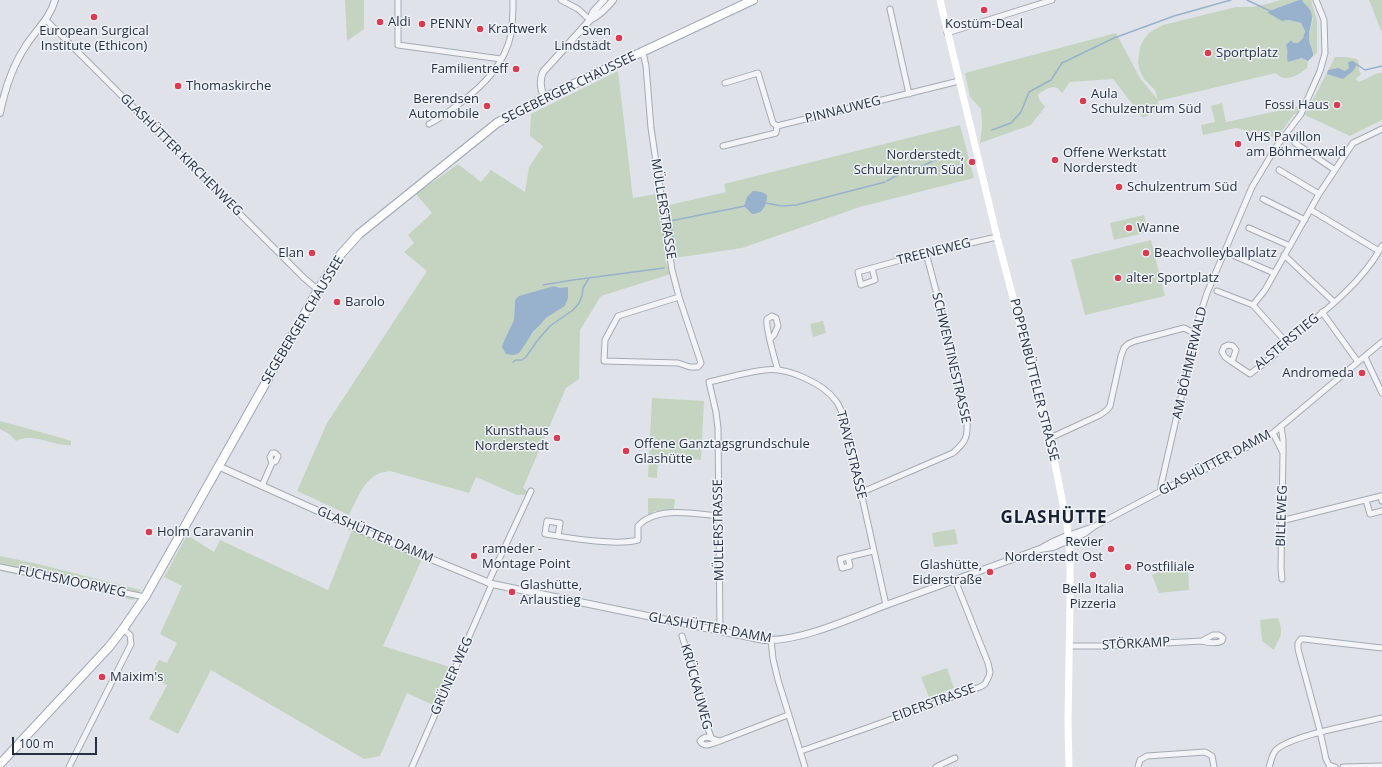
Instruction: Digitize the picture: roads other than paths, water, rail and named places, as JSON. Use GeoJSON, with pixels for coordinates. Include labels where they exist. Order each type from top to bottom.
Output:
{"type":"FeatureCollection","features":[{"type":"Feature","properties":{"kind":"main road","name":"SEGEBERGER CHAUSSEE"},"geometry":{"type":"LineString","coordinates":[[0,764],[50,712],[123,629],[145,597],[318,290],[341,254],[359,234],[486,130],[509,116],[544,98],[753,0]]}},
{"type":"Feature","properties":{"kind":"main road","name":"POPPENBÜTTELER STRASSE"},"geometry":{"type":"LineString","coordinates":[[940,0],[997,237],[1050,438],[1069,538],[1069,767]]}},
{"type":"Feature","properties":{"kind":"street"},"geometry":{"type":"LineString","coordinates":[[0,113],[8,79],[14,64],[27,44],[46,20],[55,0]]}},
{"type":"Feature","properties":{"kind":"street"},"geometry":{"type":"LineString","coordinates":[[398,0],[398,45],[501,59]]}},
{"type":"Feature","properties":{"kind":"street"},"geometry":{"type":"LineString","coordinates":[[429,124],[438,120],[482,86],[495,69],[501,59],[511,34],[513,0]]}},
{"type":"Feature","properties":{"kind":"street"},"geometry":{"type":"LineString","coordinates":[[561,0],[578,9],[590,20]]}},
{"type":"Feature","properties":{"kind":"street"},"geometry":{"type":"LineString","coordinates":[[544,98],[540,85],[543,72],[590,20],[594,12],[604,0]]}},
{"type":"Feature","properties":{"kind":"street"},"geometry":{"type":"LineString","coordinates":[[590,20],[598,17],[604,12],[613,0]]}},
{"type":"Feature","properties":{"kind":"street"},"geometry":{"type":"LineString","coordinates":[[947,33],[1052,0]]}},
{"type":"Feature","properties":{"kind":"street","name":"AM BÖHMERWALD"},"geometry":{"type":"LineString","coordinates":[[1161,492],[1161,486],[1194,334],[1207,293],[1252,187],[1276,147],[1301,114],[1320,71],[1325,53],[1324,20],[1316,0]]}},
{"type":"Feature","properties":{"kind":"street"},"geometry":{"type":"LineString","coordinates":[[890,9],[909,94]]}},
{"type":"Feature","properties":{"kind":"street","name":"GLASHÜTTER KIRCHENWEG"},"geometry":{"type":"LineString","coordinates":[[46,20],[303,277],[318,290]]}},
{"type":"Feature","properties":{"kind":"street","name":"MÜLLERSTRASSE"},"geometry":{"type":"LineString","coordinates":[[642,52],[646,66],[651,128],[672,270],[679,297],[701,363],[698,366],[690,367],[678,363],[604,361],[604,340],[618,316],[679,297]]}},
{"type":"Feature","properties":{"kind":"street"},"geometry":{"type":"LineString","coordinates":[[725,83],[758,73],[774,123],[777,126]]}},
{"type":"Feature","properties":{"kind":"street","name":"PINNAUWEG"},"geometry":{"type":"LineString","coordinates":[[723,146],[776,133],[777,126],[959,81]]}},
{"type":"Feature","properties":{"kind":"street"},"geometry":{"type":"LineString","coordinates":[[1253,305],[1265,290],[1320,194],[1353,143],[1382,129]]}},
{"type":"Feature","properties":{"kind":"street"},"geometry":{"type":"LineString","coordinates":[[1295,143],[1335,170]]}},
{"type":"Feature","properties":{"kind":"street"},"geometry":{"type":"LineString","coordinates":[[1279,170],[1320,194]]}},
{"type":"Feature","properties":{"kind":"street"},"geometry":{"type":"LineString","coordinates":[[1263,199],[1305,220]]}},
{"type":"Feature","properties":{"kind":"street","name":"ALSTERSTIEG"},"geometry":{"type":"LineString","coordinates":[[1232,362],[1250,374],[1347,291],[1381,248],[1311,210]]}},
{"type":"Feature","properties":{"kind":"street"},"geometry":{"type":"LineString","coordinates":[[1249,228],[1290,246]]}},
{"type":"Feature","properties":{"kind":"street","name":"TREENEWEG"},"geometry":{"type":"LineString","coordinates":[[872,268],[926,253],[997,237]]}},
{"type":"Feature","properties":{"kind":"street","name":"SCHWENTINESTRASSE"},"geometry":{"type":"LineString","coordinates":[[860,493],[953,453],[965,442],[968,432],[952,355],[926,253]]}},
{"type":"Feature","properties":{"kind":"street"},"geometry":{"type":"LineString","coordinates":[[1284,255],[1334,302]]}},
{"type":"Feature","properties":{"kind":"street"},"geometry":{"type":"LineString","coordinates":[[1235,256],[1274,273]]}},
{"type":"Feature","properties":{"kind":"street"},"geometry":{"type":"LineString","coordinates":[[1217,292],[1253,305],[1286,342]]}},
{"type":"Feature","properties":{"kind":"street","name":"ALSTERSTIEG"},"geometry":{"type":"LineString","coordinates":[[1322,312],[1358,362]]}},
{"type":"Feature","properties":{"kind":"street"},"geometry":{"type":"LineString","coordinates":[[1050,438],[1100,415],[1107,410],[1112,398],[1121,356],[1128,344],[1184,328],[1194,334]]}},
{"type":"Feature","properties":{"kind":"street"},"geometry":{"type":"LineString","coordinates":[[770,338],[778,370]]}},
{"type":"Feature","properties":{"kind":"street","name":"GLASHÜTTER DAMM"},"geometry":{"type":"LineString","coordinates":[[218,466],[358,529],[490,583],[720,631],[771,640],[790,638],[832,625],[1040,549],[1046,545],[1069,538],[1095,526],[1226,460],[1273,433],[1382,342]]}},
{"type":"Feature","properties":{"kind":"street"},"geometry":{"type":"LineString","coordinates":[[1365,357],[1382,393]]}},
{"type":"Feature","properties":{"kind":"street","name":"TRAVESTRASSE"},"geometry":{"type":"LineString","coordinates":[[708,382],[766,370],[778,370],[811,380],[825,389],[837,401],[845,420],[886,605]]}},
{"type":"Feature","properties":{"kind":"street","name":"MÜLLERSTRASSE"},"geometry":{"type":"LineString","coordinates":[[708,382],[716,412],[718,428],[720,631]]}},
{"type":"Feature","properties":{"kind":"street","name":"BILLEWEG"},"geometry":{"type":"LineString","coordinates":[[1281,426],[1283,440],[1281,521],[1282,579]]}},
{"type":"Feature","properties":{"kind":"street","name":"BILLEWEG"},"geometry":{"type":"LineString","coordinates":[[1273,433],[1283,453]]}},
{"type":"Feature","properties":{"kind":"street"},"geometry":{"type":"LineString","coordinates":[[262,486],[272,463]]}},
{"type":"Feature","properties":{"kind":"street"},"geometry":{"type":"LineString","coordinates":[[490,583],[531,491]]}},
{"type":"Feature","properties":{"kind":"street"},"geometry":{"type":"LineString","coordinates":[[1281,521],[1381,496],[1382,501]]}},
{"type":"Feature","properties":{"kind":"street"},"geometry":{"type":"LineString","coordinates":[[1366,500],[1370,514],[1382,511]]}},
{"type":"Feature","properties":{"kind":"street"},"geometry":{"type":"LineString","coordinates":[[558,536],[594,541],[630,542],[638,540],[638,526],[641,523],[662,514],[672,512],[719,516]]}},
{"type":"Feature","properties":{"kind":"street"},"geometry":{"type":"LineString","coordinates":[[848,558],[873,551]]}},
{"type":"Feature","properties":{"kind":"street","name":"FUCHSMOORWEG"},"geometry":{"type":"LineString","coordinates":[[0,567],[145,597]]}},
{"type":"Feature","properties":{"kind":"street","name":"EIDERSTRASSE"},"geometry":{"type":"LineString","coordinates":[[801,751],[970,691],[985,684],[990,672],[988,663],[955,580]]}},
{"type":"Feature","properties":{"kind":"street","name":"GRÜNER WEG"},"geometry":{"type":"LineString","coordinates":[[412,767],[490,583]]}},
{"type":"Feature","properties":{"kind":"street"},"geometry":{"type":"LineString","coordinates":[[69,767],[131,644],[130,635],[123,629]]}},
{"type":"Feature","properties":{"kind":"street","name":"KRÜCKAUWEG"},"geometry":{"type":"LineString","coordinates":[[682,636],[696,680],[703,715],[711,737],[715,741],[720,741]]}},
{"type":"Feature","properties":{"kind":"street"},"geometry":{"type":"LineString","coordinates":[[1335,767],[1327,763],[1321,733],[1298,650],[1298,641],[1304,639],[1382,648]]}},
{"type":"Feature","properties":{"kind":"street"},"geometry":{"type":"LineString","coordinates":[[771,640],[773,660],[788,715],[805,767]]}},
{"type":"Feature","properties":{"kind":"street","name":"STÖRKAMP"},"geometry":{"type":"LineString","coordinates":[[1070,646],[1108,646],[1202,641]]}},
{"type":"Feature","properties":{"kind":"street","name":"KRÜCKAUWEG"},"geometry":{"type":"LineString","coordinates":[[711,737],[703,737],[701,739],[701,743],[706,746],[788,715]]}},
{"type":"Feature","properties":{"kind":"street"},"geometry":{"type":"LineString","coordinates":[[1269,767],[1275,752],[1283,745],[1291,741],[1382,718]]}},
{"type":"Feature","properties":{"kind":"street"},"geometry":{"type":"LineString","coordinates":[[1138,767],[1140,760],[1147,756],[1206,752],[1212,756],[1214,767]]}},
{"type":"Feature","properties":{"kind":"street"},"geometry":{"type":"LineString","coordinates":[[936,767],[955,758]]}},
{"type":"Feature","properties":{"kind":"street"},"geometry":{"type":"LineString","coordinates":[[1343,767],[1382,766]]}},
{"type":"Feature","properties":{"kind":"water"},"geometry":{"type":"Polygon","coordinates":[[[1302,0],[1309,9],[1312,17],[1309,40],[1313,51],[1313,56],[1308,61],[1302,58],[1288,62],[1286,45],[1291,40],[1293,43],[1298,43],[1303,38],[1305,31],[1301,23],[1289,20],[1282,21],[1268,13],[1269,11],[1302,0]]]}},
{"type":"Feature","properties":{"kind":"water"},"geometry":{"type":"Polygon","coordinates":[[[1353,61],[1357,64],[1353,71],[1343,79],[1327,74],[1328,70],[1338,68],[1345,71],[1349,68],[1348,62],[1353,61]]]}},
{"type":"Feature","properties":{"kind":"water"},"geometry":{"type":"Polygon","coordinates":[[[753,191],[762,192],[767,195],[764,208],[756,214],[752,214],[744,206],[747,197],[753,191]]]}},
{"type":"Feature","properties":{"kind":"water"},"geometry":{"type":"Polygon","coordinates":[[[554,286],[560,288],[568,287],[568,298],[565,306],[546,318],[533,332],[519,353],[514,355],[506,354],[502,347],[514,320],[515,300],[519,296],[554,286]]]}},
{"type":"Feature","properties":{"kind":"waterway"},"geometry":{"type":"LineString","coordinates":[[992,130],[1011,123],[1021,112],[1029,92],[1051,80],[1062,63],[1114,38],[1174,16],[1231,0]]}},
{"type":"Feature","properties":{"kind":"waterway"},"geometry":{"type":"LineString","coordinates":[[1247,0],[1270,11]]}},
{"type":"Feature","properties":{"kind":"waterway"},"geometry":{"type":"LineString","coordinates":[[1356,64],[1365,70],[1382,66]]}},
{"type":"Feature","properties":{"kind":"waterway"},"geometry":{"type":"LineString","coordinates":[[906,172],[912,171],[935,160]]}},
{"type":"Feature","properties":{"kind":"waterway"},"geometry":{"type":"LineString","coordinates":[[887,181],[899,174]]}},
{"type":"Feature","properties":{"kind":"waterway"},"geometry":{"type":"LineString","coordinates":[[766,203],[782,206],[796,205],[885,182]]}},
{"type":"Feature","properties":{"kind":"waterway"},"geometry":{"type":"LineString","coordinates":[[677,258],[670,221],[745,206]]}},
{"type":"Feature","properties":{"kind":"waterway"},"geometry":{"type":"LineString","coordinates":[[543,285],[664,268]]}},
{"type":"Feature","properties":{"kind":"waterway"},"geometry":{"type":"LineString","coordinates":[[513,362],[516,360],[522,360],[526,357],[550,326],[573,310],[579,303],[583,288],[589,278]]}},
{"type":"Feature","properties":{"kind":"place","name":"Kostüm-Deal"},"geometry":{"type":"Point","coordinates":[984,10]}},
{"type":"Feature","properties":{"kind":"place","name":"European Surgical Institute (Ethicon)"},"geometry":{"type":"Point","coordinates":[94,17]}},
{"type":"Feature","properties":{"kind":"place","name":"Aldi"},"geometry":{"type":"Point","coordinates":[380,22]}},
{"type":"Feature","properties":{"kind":"place","name":"PENNY"},"geometry":{"type":"Point","coordinates":[422,24]}},
{"type":"Feature","properties":{"kind":"place","name":"Kraftwerk"},"geometry":{"type":"Point","coordinates":[480,29]}},
{"type":"Feature","properties":{"kind":"place","name":"Sven Lindstädt"},"geometry":{"type":"Point","coordinates":[619,38]}},
{"type":"Feature","properties":{"kind":"place","name":"Sportplatz"},"geometry":{"type":"Point","coordinates":[1208,53]}},
{"type":"Feature","properties":{"kind":"place","name":"Familientreff"},"geometry":{"type":"Point","coordinates":[516,69]}},
{"type":"Feature","properties":{"kind":"place","name":"Thomaskirche"},"geometry":{"type":"Point","coordinates":[178,86]}},
{"type":"Feature","properties":{"kind":"place","name":"Aula Schulzentrum Süd"},"geometry":{"type":"Point","coordinates":[1083,101]}},
{"type":"Feature","properties":{"kind":"place","name":"Fossi Haus"},"geometry":{"type":"Point","coordinates":[1337,105]}},
{"type":"Feature","properties":{"kind":"place","name":"Berendsen Automobile"},"geometry":{"type":"Point","coordinates":[487,106]}},
{"type":"Feature","properties":{"kind":"place","name":"VHS Pavillon am Böhmerwald"},"geometry":{"type":"Point","coordinates":[1238,144]}},
{"type":"Feature","properties":{"kind":"place","name":"Offene Werkstatt Norderstedt"},"geometry":{"type":"Point","coordinates":[1055,160]}},
{"type":"Feature","properties":{"kind":"place","name":"Norderstedt, Schulzentrum Süd"},"geometry":{"type":"Point","coordinates":[972,162]}},
{"type":"Feature","properties":{"kind":"place","name":"Schulzentrum Süd"},"geometry":{"type":"Point","coordinates":[1119,187]}},
{"type":"Feature","properties":{"kind":"place","name":"Wanne"},"geometry":{"type":"Point","coordinates":[1129,228]}},
{"type":"Feature","properties":{"kind":"place","name":"Elan"},"geometry":{"type":"Point","coordinates":[312,253]}},
{"type":"Feature","properties":{"kind":"place","name":"Beachvolleyballplatz"},"geometry":{"type":"Point","coordinates":[1146,253]}},
{"type":"Feature","properties":{"kind":"place","name":"alter Sportplatz"},"geometry":{"type":"Point","coordinates":[1118,278]}},
{"type":"Feature","properties":{"kind":"place","name":"Barolo"},"geometry":{"type":"Point","coordinates":[337,302]}},
{"type":"Feature","properties":{"kind":"place","name":"Andromeda"},"geometry":{"type":"Point","coordinates":[1362,373]}},
{"type":"Feature","properties":{"kind":"place","name":"Kunsthaus Norderstedt"},"geometry":{"type":"Point","coordinates":[557,438]}},
{"type":"Feature","properties":{"kind":"place","name":"Offene Ganztagsgrundschule Glashütte"},"geometry":{"type":"Point","coordinates":[626,451]}},
{"type":"Feature","properties":{"kind":"place","name":"Holm Caravanin"},"geometry":{"type":"Point","coordinates":[149,532]}},
{"type":"Feature","properties":{"kind":"place","name":"Revier Norderstedt Ost"},"geometry":{"type":"Point","coordinates":[1111,549]}},
{"type":"Feature","properties":{"kind":"place","name":"rameder - Montage Point"},"geometry":{"type":"Point","coordinates":[474,556]}},
{"type":"Feature","properties":{"kind":"place","name":"Postfiliale"},"geometry":{"type":"Point","coordinates":[1128,567]}},
{"type":"Feature","properties":{"kind":"place","name":"Glashütte, Eiderstraße"},"geometry":{"type":"Point","coordinates":[990,572]}},
{"type":"Feature","properties":{"kind":"place","name":"Bella Italia Pizzeria"},"geometry":{"type":"Point","coordinates":[1093,575]}},
{"type":"Feature","properties":{"kind":"place","name":"Glashütte, Arlaustieg"},"geometry":{"type":"Point","coordinates":[512,592]}},
{"type":"Feature","properties":{"kind":"place","name":"Maixim's"},"geometry":{"type":"Point","coordinates":[102,677]}},
{"type":"Feature","properties":{"kind":"district","name":"GLASHÜTTE"},"geometry":{"type":"Point","coordinates":[1054,518]}}]}
